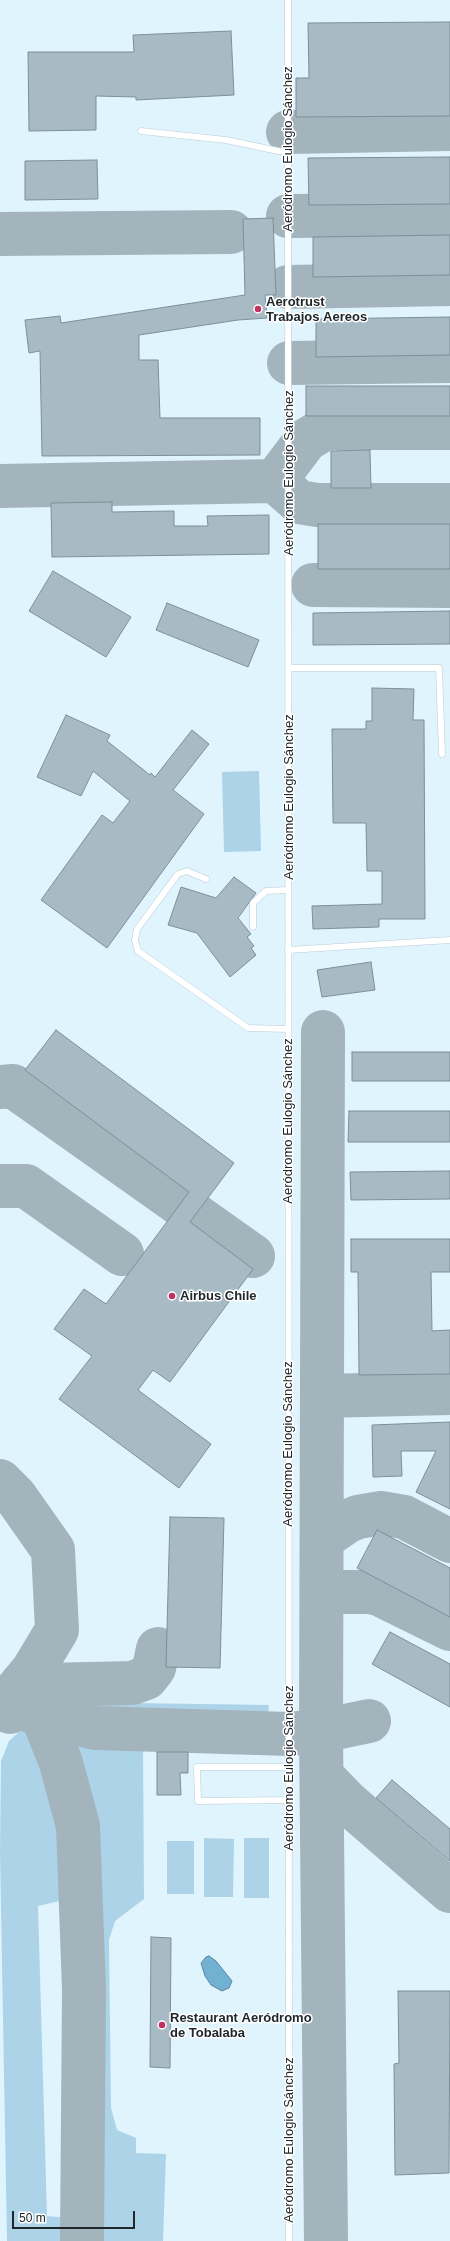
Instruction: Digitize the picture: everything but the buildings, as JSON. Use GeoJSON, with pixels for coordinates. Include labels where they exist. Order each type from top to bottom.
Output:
{"type":"FeatureCollection","features":[{"type":"Feature","properties":{"kind":"lane","name":"Aeródromo Eulogio Sánchez"},"geometry":{"type":"LineString","coordinates":[[288,0],[289,2241]]}},
{"type":"Feature","properties":{"kind":"lane"},"geometry":{"type":"LineString","coordinates":[[141,131],[226,140],[288,153]]}},
{"type":"Feature","properties":{"kind":"lane"},"geometry":{"type":"LineString","coordinates":[[289,668],[439,668],[442,754]]}},
{"type":"Feature","properties":{"kind":"lane"},"geometry":{"type":"LineString","coordinates":[[206,879],[187,871],[178,874],[137,930],[135,940],[138,951],[248,1028],[288,1029]]}},
{"type":"Feature","properties":{"kind":"lane"},"geometry":{"type":"LineString","coordinates":[[253,927],[253,903],[266,891],[288,890]]}},
{"type":"Feature","properties":{"kind":"lane"},"geometry":{"type":"LineString","coordinates":[[288,950],[450,940]]}},
{"type":"Feature","properties":{"kind":"lane"},"geometry":{"type":"LineString","coordinates":[[289,1767],[197,1767],[198,1801],[289,1800]]}},
{"type":"Feature","properties":{"kind":"shaded area"},"geometry":{"type":"Polygon","coordinates":[[[259,771],[261,851],[224,852],[222,772],[259,771]]]}},
{"type":"Feature","properties":{"kind":"shaded area"},"geometry":{"type":"Polygon","coordinates":[[[66,1702],[269,1705],[268,1715],[87,1715],[66,1702]]]}},
{"type":"Feature","properties":{"kind":"shaded area"},"geometry":{"type":"Polygon","coordinates":[[[33,1730],[54,1765],[70,1836],[77,1897],[38,1906],[47,2216],[79,2219],[74,2241],[7,2241],[0,1852],[1,1761],[9,1741],[20,1731],[33,1730]]]}},
{"type":"Feature","properties":{"kind":"shaded area"},"geometry":{"type":"Polygon","coordinates":[[[60,1732],[143,1744],[144,1899],[115,1921],[109,1940],[111,2108],[117,2130],[136,2138],[136,2153],[166,2154],[163,2241],[92,2241],[96,1918],[83,1820],[60,1732]]]}},
{"type":"Feature","properties":{"kind":"shaded area"},"geometry":{"type":"Polygon","coordinates":[[[204,1838],[234,1839],[233,1897],[204,1897],[204,1838]]]}},
{"type":"Feature","properties":{"kind":"shaded area"},"geometry":{"type":"Polygon","coordinates":[[[244,1838],[269,1838],[269,1898],[244,1898],[244,1838]]]}},
{"type":"Feature","properties":{"kind":"shaded area"},"geometry":{"type":"Polygon","coordinates":[[[167,1841],[194,1841],[194,1894],[167,1894],[167,1841]]]}},
{"type":"Feature","properties":{"kind":"shaded area"},"geometry":{"type":"Polygon","coordinates":[[[209,1956],[216,1961],[232,1981],[229,1988],[222,1991],[211,1985],[205,1976],[201,1963],[206,1957],[209,1956]]]}},
{"type":"Feature","properties":{"kind":"taxiway"},"geometry":{"type":"LineString","coordinates":[[288,132],[450,129]]}},
{"type":"Feature","properties":{"kind":"taxiway"},"geometry":{"type":"LineString","coordinates":[[288,216],[450,215]]}},
{"type":"Feature","properties":{"kind":"taxiway"},"geometry":{"type":"LineString","coordinates":[[0,234],[231,232]]}},
{"type":"Feature","properties":{"kind":"taxiway"},"geometry":{"type":"LineString","coordinates":[[288,287],[450,284]]}},
{"type":"Feature","properties":{"kind":"taxiway"},"geometry":{"type":"LineString","coordinates":[[289,363],[450,361]]}},
{"type":"Feature","properties":{"kind":"taxiway"},"geometry":{"type":"LineString","coordinates":[[275,481],[306,440],[326,428],[450,428]]}},
{"type":"Feature","properties":{"kind":"taxiway"},"geometry":{"type":"LineString","coordinates":[[0,486],[275,481],[299,502],[317,505],[450,505]]}},
{"type":"Feature","properties":{"kind":"taxiway"},"geometry":{"type":"LineString","coordinates":[[313,585],[450,586]]}},
{"type":"Feature","properties":{"kind":"taxiway"},"geometry":{"type":"LineString","coordinates":[[323,1032],[321,1731],[326,2241]]}},
{"type":"Feature","properties":{"kind":"taxiway"},"geometry":{"type":"LineString","coordinates":[[0,1087],[13,1086],[253,1256]]}},
{"type":"Feature","properties":{"kind":"taxiway"},"geometry":{"type":"LineString","coordinates":[[0,1186],[26,1186],[122,1254]]}},
{"type":"Feature","properties":{"kind":"taxiway"},"geometry":{"type":"LineString","coordinates":[[322,1396],[450,1393]]}},
{"type":"Feature","properties":{"kind":"taxiway"},"geometry":{"type":"LineString","coordinates":[[0,1481],[15,1496],[53,1550],[57,1630],[33,1670],[0,1710]]}},
{"type":"Feature","properties":{"kind":"taxiway"},"geometry":{"type":"LineString","coordinates":[[322,1539],[348,1521],[358,1517],[381,1513],[404,1517],[450,1541]]}},
{"type":"Feature","properties":{"kind":"taxiway"},"geometry":{"type":"LineString","coordinates":[[322,1598],[340,1592],[369,1592],[379,1594],[450,1629]]}},
{"type":"Feature","properties":{"kind":"taxiway"},"geometry":{"type":"LineString","coordinates":[[10,1712],[28,1694],[46,1685],[132,1683],[146,1678],[154,1668],[158,1649]]}},
{"type":"Feature","properties":{"kind":"taxiway"},"geometry":{"type":"LineString","coordinates":[[0,1700],[42,1715],[96,1728],[289,1734],[321,1731],[369,1721]]}},
{"type":"Feature","properties":{"kind":"taxiway"},"geometry":{"type":"LineString","coordinates":[[42,1715],[61,1763],[78,1826],[84,1990],[82,2241]]}},
{"type":"Feature","properties":{"kind":"taxiway"},"geometry":{"type":"LineString","coordinates":[[322,1776],[347,1802],[450,1891]]}},
{"type":"Feature","properties":{"kind":"place","name":"Aerotrust Trabajos Aereos"},"geometry":{"type":"Point","coordinates":[258,309]}},
{"type":"Feature","properties":{"kind":"place","name":"Airbus Chile"},"geometry":{"type":"Point","coordinates":[172,1296]}},
{"type":"Feature","properties":{"kind":"place","name":"Restaurant Aeródromo de Tobalaba"},"geometry":{"type":"Point","coordinates":[162,2025]}}]}
